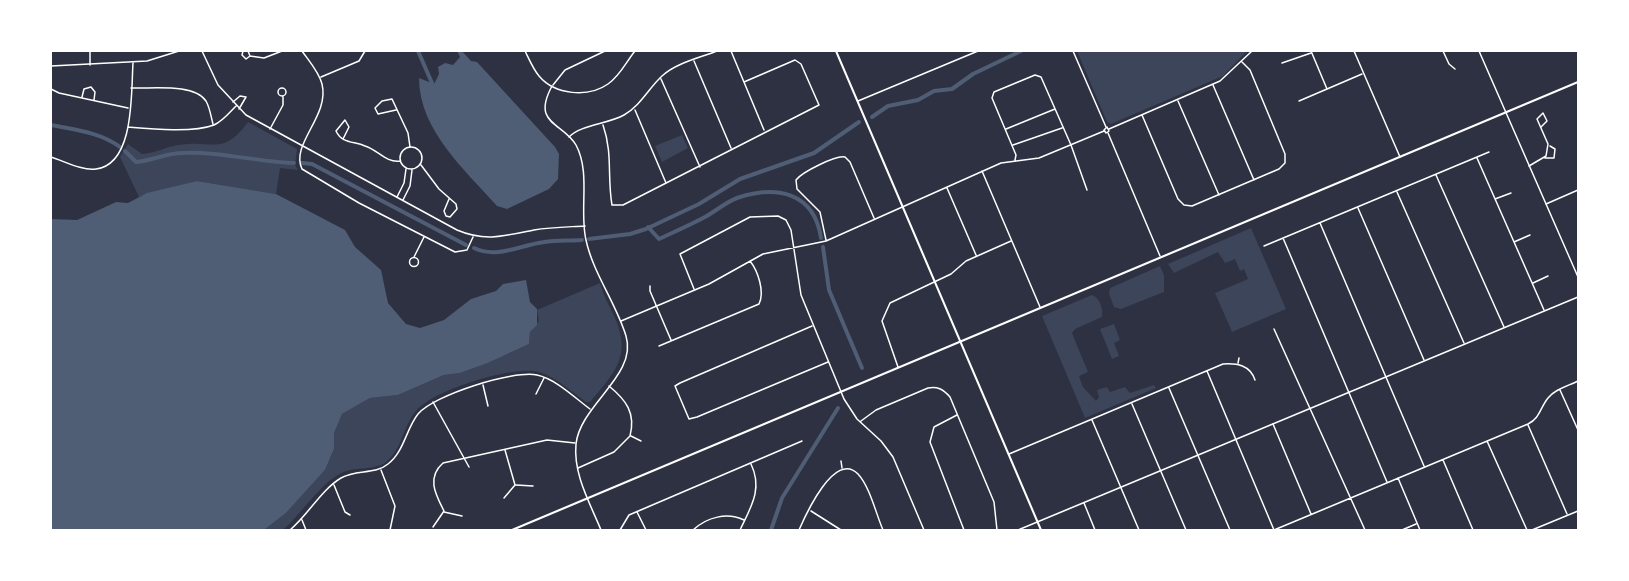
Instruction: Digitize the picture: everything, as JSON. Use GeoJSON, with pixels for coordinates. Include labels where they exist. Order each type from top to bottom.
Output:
{"type":"FeatureCollection","features":[{"type":"Feature","properties":{"kind":"main road"},"geometry":{"type":"LineString","coordinates":[[836,51],[1041,530]]}},
{"type":"Feature","properties":{"kind":"main road"},"geometry":{"type":"LineString","coordinates":[[512,530],[1578,82]]}},
{"type":"Feature","properties":{"kind":"street"},"geometry":{"type":"LineString","coordinates":[[90,51],[90,65]]}},
{"type":"Feature","properties":{"kind":"street"},"geometry":{"type":"LineString","coordinates":[[51,66],[132,63],[161,58],[179,51]]}},
{"type":"Feature","properties":{"kind":"street"},"geometry":{"type":"LineString","coordinates":[[202,51],[212,75],[239,109],[270,130],[473,237],[497,238],[541,229],[585,226]]}},
{"type":"Feature","properties":{"kind":"street"},"geometry":{"type":"LineString","coordinates":[[243,51],[243,58],[250,56],[264,58],[282,51]]}},
{"type":"Feature","properties":{"kind":"street"},"geometry":{"type":"LineString","coordinates":[[248,51],[250,56]]}},
{"type":"Feature","properties":{"kind":"street"},"geometry":{"type":"LineString","coordinates":[[302,51],[320,78],[323,92],[321,107],[302,147],[298,161],[306,173],[459,253],[467,250],[473,237]]}},
{"type":"Feature","properties":{"kind":"street"},"geometry":{"type":"LineString","coordinates":[[320,78],[359,61],[365,51]]}},
{"type":"Feature","properties":{"kind":"street"},"geometry":{"type":"LineString","coordinates":[[525,51],[540,77],[552,86],[575,93],[601,88],[616,78],[635,51]]}},
{"type":"Feature","properties":{"kind":"street"},"geometry":{"type":"LineString","coordinates":[[601,530],[577,468],[576,443],[581,426],[590,410],[621,369],[627,351],[627,338],[588,248],[581,166],[576,145],[556,128],[547,114],[546,102],[552,86],[566,70],[605,51]]}},
{"type":"Feature","properties":{"kind":"street"},"geometry":{"type":"LineString","coordinates":[[569,137],[583,128],[603,125],[635,109],[661,78],[671,70],[717,51]]}},
{"type":"Feature","properties":{"kind":"street"},"geometry":{"type":"LineString","coordinates":[[731,51],[765,132]]}},
{"type":"Feature","properties":{"kind":"street"},"geometry":{"type":"LineString","coordinates":[[857,101],[978,51]]}},
{"type":"Feature","properties":{"kind":"street"},"geometry":{"type":"LineString","coordinates":[[1073,51],[1106,127],[1109,129]]}},
{"type":"Feature","properties":{"kind":"street"},"geometry":{"type":"LineString","coordinates":[[1109,129],[1227,78],[1252,51]]}},
{"type":"Feature","properties":{"kind":"street"},"geometry":{"type":"LineString","coordinates":[[1354,51],[1400,157]]}},
{"type":"Feature","properties":{"kind":"street"},"geometry":{"type":"LineString","coordinates":[[1443,51],[1449,64],[1455,69]]}},
{"type":"Feature","properties":{"kind":"street"},"geometry":{"type":"LineString","coordinates":[[1479,51],[1578,277]]}},
{"type":"Feature","properties":{"kind":"street"},"geometry":{"type":"LineString","coordinates":[[1282,63],[1311,52],[1327,89]]}},
{"type":"Feature","properties":{"kind":"street"},"geometry":{"type":"LineString","coordinates":[[603,125],[611,150],[610,196],[612,205],[623,205],[819,105],[801,64],[795,60],[744,82]]}},
{"type":"Feature","properties":{"kind":"street"},"geometry":{"type":"LineString","coordinates":[[694,61],[732,149]]}},
{"type":"Feature","properties":{"kind":"street"},"geometry":{"type":"LineString","coordinates":[[1142,115],[1178,199],[1187,206],[1219,195],[1283,166],[1286,154],[1250,70],[1242,62]]}},
{"type":"Feature","properties":{"kind":"street"},"geometry":{"type":"LineString","coordinates":[[51,157],[90,170],[104,167],[123,149],[132,63]]}},
{"type":"Feature","properties":{"kind":"street"},"geometry":{"type":"LineString","coordinates":[[1299,101],[1363,73]]}},
{"type":"Feature","properties":{"kind":"street"},"geometry":{"type":"LineString","coordinates":[[1015,161],[1016,154],[992,98],[994,92],[1035,75],[1041,77],[1071,145],[1087,190]]}},
{"type":"Feature","properties":{"kind":"street"},"geometry":{"type":"LineString","coordinates":[[661,78],[700,167]]}},
{"type":"Feature","properties":{"kind":"street"},"geometry":{"type":"LineString","coordinates":[[1213,84],[1254,180]]}},
{"type":"Feature","properties":{"kind":"street"},"geometry":{"type":"LineString","coordinates":[[82,98],[84,89],[91,87],[95,92],[94,100]]}},
{"type":"Feature","properties":{"kind":"street"},"geometry":{"type":"LineString","coordinates":[[130,88],[183,88],[194,91],[207,103],[214,125]]}},
{"type":"Feature","properties":{"kind":"street"},"geometry":{"type":"LineString","coordinates":[[51,89],[59,93],[129,108]]}},
{"type":"Feature","properties":{"kind":"street"},"geometry":{"type":"LineString","coordinates":[[233,103],[244,96],[245,102],[239,109]]}},
{"type":"Feature","properties":{"kind":"street"},"geometry":{"type":"LineString","coordinates":[[270,130],[283,105],[283,97]]}},
{"type":"Feature","properties":{"kind":"street"},"geometry":{"type":"LineString","coordinates":[[396,110],[378,114],[375,110],[376,105],[390,99],[393,101],[408,133],[410,147]]}},
{"type":"Feature","properties":{"kind":"street"},"geometry":{"type":"LineString","coordinates":[[1177,100],[1219,195]]}},
{"type":"Feature","properties":{"kind":"street"},"geometry":{"type":"LineString","coordinates":[[127,127],[168,129],[214,125],[236,106]]}},
{"type":"Feature","properties":{"kind":"street"},"geometry":{"type":"LineString","coordinates":[[635,109],[666,183]]}},
{"type":"Feature","properties":{"kind":"street"},"geometry":{"type":"LineString","coordinates":[[1006,129],[1055,109]]}},
{"type":"Feature","properties":{"kind":"street"},"geometry":{"type":"LineString","coordinates":[[343,139],[349,127],[345,120],[336,132],[343,139],[368,147],[391,161],[400,161]]}},
{"type":"Feature","properties":{"kind":"street"},"geometry":{"type":"LineString","coordinates":[[620,322],[695,290],[750,261],[793,247],[826,241],[902,205],[1001,163],[1039,158],[1104,131],[1106,127]]}},
{"type":"Feature","properties":{"kind":"street"},"geometry":{"type":"LineString","coordinates":[[1528,166],[1545,158],[1552,160],[1556,154],[1541,127]]}},
{"type":"Feature","properties":{"kind":"street"},"geometry":{"type":"LineString","coordinates":[[1012,145],[1063,128]]}},
{"type":"Feature","properties":{"kind":"street"},"geometry":{"type":"LineString","coordinates":[[1109,129],[1108,133],[1161,257]]}},
{"type":"Feature","properties":{"kind":"street"},"geometry":{"type":"LineString","coordinates":[[1104,131],[1108,133]]}},
{"type":"Feature","properties":{"kind":"street"},"geometry":{"type":"LineString","coordinates":[[1545,158],[1549,145]]}},
{"type":"Feature","properties":{"kind":"street"},"geometry":{"type":"LineString","coordinates":[[410,147],[401,154],[400,161],[406,168],[412,170],[421,165]]}},
{"type":"Feature","properties":{"kind":"street"},"geometry":{"type":"LineString","coordinates":[[410,147],[421,152],[421,165],[457,207],[450,217],[446,216],[444,211],[449,199]]}},
{"type":"Feature","properties":{"kind":"street"},"geometry":{"type":"LineString","coordinates":[[1264,246],[1489,152]]}},
{"type":"Feature","properties":{"kind":"street"},"geometry":{"type":"LineString","coordinates":[[826,241],[820,212],[797,189],[796,180],[801,174],[837,156],[845,157],[850,162],[874,218]]}},
{"type":"Feature","properties":{"kind":"street"},"geometry":{"type":"LineString","coordinates":[[1476,157],[1544,310]]}},
{"type":"Feature","properties":{"kind":"street"},"geometry":{"type":"LineString","coordinates":[[397,197],[404,183],[406,168]]}},
{"type":"Feature","properties":{"kind":"street"},"geometry":{"type":"LineString","coordinates":[[403,201],[410,186],[412,170]]}},
{"type":"Feature","properties":{"kind":"street"},"geometry":{"type":"LineString","coordinates":[[982,171],[1040,308]]}},
{"type":"Feature","properties":{"kind":"street"},"geometry":{"type":"LineString","coordinates":[[1436,174],[1504,327]]}},
{"type":"Feature","properties":{"kind":"street"},"geometry":{"type":"LineString","coordinates":[[947,186],[977,256]]}},
{"type":"Feature","properties":{"kind":"street"},"geometry":{"type":"LineString","coordinates":[[1546,204],[1578,190]]}},
{"type":"Feature","properties":{"kind":"street"},"geometry":{"type":"LineString","coordinates":[[1396,191],[1464,344]]}},
{"type":"Feature","properties":{"kind":"street"},"geometry":{"type":"LineString","coordinates":[[1495,199],[1511,193]]}},
{"type":"Feature","properties":{"kind":"street"},"geometry":{"type":"LineString","coordinates":[[1358,207],[1424,360]]}},
{"type":"Feature","properties":{"kind":"street"},"geometry":{"type":"LineString","coordinates":[[695,290],[680,254],[750,218],[782,217],[791,230],[799,287],[841,392],[852,412],[893,457],[924,530]]}},
{"type":"Feature","properties":{"kind":"street"},"geometry":{"type":"LineString","coordinates":[[1320,223],[1425,467]]}},
{"type":"Feature","properties":{"kind":"street"},"geometry":{"type":"LineString","coordinates":[[1514,242],[1530,235]]}},
{"type":"Feature","properties":{"kind":"street"},"geometry":{"type":"LineString","coordinates":[[414,257],[425,237]]}},
{"type":"Feature","properties":{"kind":"street"},"geometry":{"type":"LineString","coordinates":[[1283,238],[1387,483]]}},
{"type":"Feature","properties":{"kind":"street"},"geometry":{"type":"LineString","coordinates":[[899,367],[882,325],[884,312],[895,298],[951,274],[966,261],[1011,240]]}},
{"type":"Feature","properties":{"kind":"street"},"geometry":{"type":"LineString","coordinates":[[659,346],[759,304],[761,297],[757,273],[750,261]]}},
{"type":"Feature","properties":{"kind":"street"},"geometry":{"type":"LineString","coordinates":[[1532,283],[1548,276]]}},
{"type":"Feature","properties":{"kind":"street"},"geometry":{"type":"LineString","coordinates":[[650,286],[656,307],[672,342]]}},
{"type":"Feature","properties":{"kind":"street"},"geometry":{"type":"LineString","coordinates":[[1018,530],[1578,297]]}},
{"type":"Feature","properties":{"kind":"street"},"geometry":{"type":"LineString","coordinates":[[813,326],[680,383],[675,386],[680,403],[689,419],[697,417],[828,362]]}},
{"type":"Feature","properties":{"kind":"street"},"geometry":{"type":"LineString","coordinates":[[1274,329],[1365,530]]}},
{"type":"Feature","properties":{"kind":"street"},"geometry":{"type":"LineString","coordinates":[[1238,364],[1239,358]]}},
{"type":"Feature","properties":{"kind":"street"},"geometry":{"type":"LineString","coordinates":[[1008,454],[1223,364],[1238,364],[1253,373],[1254,380]]}},
{"type":"Feature","properties":{"kind":"street"},"geometry":{"type":"LineString","coordinates":[[1207,372],[1274,530],[1527,424],[1538,417],[1550,396],[1578,381]]}},
{"type":"Feature","properties":{"kind":"street"},"geometry":{"type":"LineString","coordinates":[[290,530],[333,483],[349,474],[381,469],[395,459],[412,423],[433,401],[517,375],[544,377],[590,410]]}},
{"type":"Feature","properties":{"kind":"street"},"geometry":{"type":"LineString","coordinates":[[536,394],[544,377]]}},
{"type":"Feature","properties":{"kind":"street"},"geometry":{"type":"LineString","coordinates":[[483,384],[488,406]]}},
{"type":"Feature","properties":{"kind":"street"},"geometry":{"type":"LineString","coordinates":[[577,468],[614,452],[630,436],[632,418],[628,404],[609,386]]}},
{"type":"Feature","properties":{"kind":"street"},"geometry":{"type":"LineString","coordinates":[[860,422],[876,410],[932,387],[946,392],[994,501],[997,530]]}},
{"type":"Feature","properties":{"kind":"street"},"geometry":{"type":"LineString","coordinates":[[1169,387],[1230,530]]}},
{"type":"Feature","properties":{"kind":"street"},"geometry":{"type":"LineString","coordinates":[[1560,389],[1578,430]]}},
{"type":"Feature","properties":{"kind":"street"},"geometry":{"type":"LineString","coordinates":[[433,401],[469,467]]}},
{"type":"Feature","properties":{"kind":"street"},"geometry":{"type":"LineString","coordinates":[[1132,403],[1186,530]]}},
{"type":"Feature","properties":{"kind":"street"},"geometry":{"type":"LineString","coordinates":[[957,415],[934,428],[930,442],[964,530]]}},
{"type":"Feature","properties":{"kind":"street"},"geometry":{"type":"LineString","coordinates":[[1092,420],[1139,530]]}},
{"type":"Feature","properties":{"kind":"street"},"geometry":{"type":"LineString","coordinates":[[1272,424],[1311,514]]}},
{"type":"Feature","properties":{"kind":"street"},"geometry":{"type":"LineString","coordinates":[[1527,424],[1568,515]]}},
{"type":"Feature","properties":{"kind":"street"},"geometry":{"type":"LineString","coordinates":[[630,436],[641,441]]}},
{"type":"Feature","properties":{"kind":"street"},"geometry":{"type":"LineString","coordinates":[[444,512],[433,486],[435,472],[448,461],[547,440],[576,443]]}},
{"type":"Feature","properties":{"kind":"street"},"geometry":{"type":"LineString","coordinates":[[620,530],[626,517],[637,511],[802,441]]}},
{"type":"Feature","properties":{"kind":"street"},"geometry":{"type":"LineString","coordinates":[[1487,441],[1527,530]]}},
{"type":"Feature","properties":{"kind":"street"},"geometry":{"type":"LineString","coordinates":[[504,449],[515,484]]}},
{"type":"Feature","properties":{"kind":"street"},"geometry":{"type":"LineString","coordinates":[[1443,459],[1473,530]]}},
{"type":"Feature","properties":{"kind":"street"},"geometry":{"type":"LineString","coordinates":[[841,461],[842,469]]}},
{"type":"Feature","properties":{"kind":"street"},"geometry":{"type":"LineString","coordinates":[[740,530],[754,501],[758,485],[750,463]]}},
{"type":"Feature","properties":{"kind":"street"},"geometry":{"type":"LineString","coordinates":[[381,469],[395,506],[390,530]]}},
{"type":"Feature","properties":{"kind":"street"},"geometry":{"type":"LineString","coordinates":[[798,530],[831,474],[842,469],[854,471],[861,478],[883,530]]}},
{"type":"Feature","properties":{"kind":"street"},"geometry":{"type":"LineString","coordinates":[[1398,478],[1420,530]]}},
{"type":"Feature","properties":{"kind":"street"},"geometry":{"type":"LineString","coordinates":[[333,483],[345,512],[350,515]]}},
{"type":"Feature","properties":{"kind":"street"},"geometry":{"type":"LineString","coordinates":[[515,484],[533,486]]}},
{"type":"Feature","properties":{"kind":"street"},"geometry":{"type":"LineString","coordinates":[[504,498],[515,484]]}},
{"type":"Feature","properties":{"kind":"street"},"geometry":{"type":"LineString","coordinates":[[1084,503],[1095,530]]}},
{"type":"Feature","properties":{"kind":"street"},"geometry":{"type":"LineString","coordinates":[[810,510],[840,530]]}},
{"type":"Feature","properties":{"kind":"street"},"geometry":{"type":"LineString","coordinates":[[637,511],[646,530]]}},
{"type":"Feature","properties":{"kind":"street"},"geometry":{"type":"LineString","coordinates":[[1532,530],[1578,511]]}},
{"type":"Feature","properties":{"kind":"street"},"geometry":{"type":"LineString","coordinates":[[444,512],[462,516]]}},
{"type":"Feature","properties":{"kind":"street"},"geometry":{"type":"LineString","coordinates":[[433,527],[444,512]]}},
{"type":"Feature","properties":{"kind":"street"},"geometry":{"type":"LineString","coordinates":[[693,530],[723,515],[733,515],[745,520]]}},
{"type":"Feature","properties":{"kind":"street"},"geometry":{"type":"LineString","coordinates":[[302,519],[306,530]]}},
{"type":"Feature","properties":{"kind":"street"},"geometry":{"type":"LineString","coordinates":[[1402,530],[1417,524]]}},
{"type":"Feature","properties":{"kind":"street"},"geometry":{"type":"LineString","coordinates":[[1542,526],[1544,530]]}},
{"type":"Feature","properties":{"kind":"shaded area"},"geometry":{"type":"Polygon","coordinates":[[[457,51],[462,51],[471,61],[477,62],[555,147],[559,154],[558,179],[549,189],[507,209],[497,206],[458,163],[435,132],[421,97],[419,78],[434,84],[439,74],[438,67],[445,63],[453,65],[460,57],[457,51]]]}},
{"type":"Feature","properties":{"kind":"shaded area"},"geometry":{"type":"Polygon","coordinates":[[[1077,51],[1247,51],[1223,76],[1111,124],[1107,122],[1077,51]]]}},
{"type":"Feature","properties":{"kind":"shaded area"},"geometry":{"type":"Polygon","coordinates":[[[248,122],[297,149],[295,165],[298,170],[280,168],[276,194],[197,181],[139,197],[120,157],[128,144],[142,154],[178,145],[224,143],[239,133],[248,122]]]}},
{"type":"Feature","properties":{"kind":"shaded area"},"geometry":{"type":"Polygon","coordinates":[[[682,135],[688,148],[662,162],[655,146],[682,135]]]}},
{"type":"Feature","properties":{"kind":"shaded area"},"geometry":{"type":"Polygon","coordinates":[[[197,181],[276,194],[345,230],[355,247],[381,270],[388,303],[406,324],[420,328],[444,320],[471,299],[496,291],[503,284],[526,280],[530,302],[537,309],[537,325],[530,332],[529,344],[488,363],[460,373],[444,375],[398,395],[370,398],[342,414],[334,433],[334,449],[325,470],[286,513],[264,530],[51,530],[51,219],[77,220],[116,202],[128,203],[147,193],[197,181]]]}},
{"type":"Feature","properties":{"kind":"shaded area"},"geometry":{"type":"Polygon","coordinates":[[[1251,228],[1286,309],[1232,332],[1215,293],[1248,279],[1244,269],[1240,271],[1235,259],[1225,263],[1218,252],[1174,273],[1168,264],[1251,228]]]}},
{"type":"Feature","properties":{"kind":"shaded area"},"geometry":{"type":"Polygon","coordinates":[[[1160,266],[1164,275],[1164,292],[1121,309],[1114,307],[1109,294],[1110,288],[1160,266]]]}},
{"type":"Feature","properties":{"kind":"shaded area"},"geometry":{"type":"Polygon","coordinates":[[[600,283],[615,318],[622,344],[618,364],[590,402],[586,402],[558,381],[539,372],[512,372],[456,388],[425,403],[416,411],[396,451],[386,462],[375,467],[350,470],[338,475],[324,486],[283,530],[264,530],[286,513],[325,470],[334,449],[334,432],[342,414],[370,398],[398,395],[444,375],[460,373],[488,363],[529,344],[530,332],[539,321],[537,310],[600,283]]]}},
{"type":"Feature","properties":{"kind":"shaded area"},"geometry":{"type":"Polygon","coordinates":[[[1092,295],[1100,304],[1102,317],[1075,329],[1072,333],[1088,372],[1079,376],[1083,387],[1096,401],[1099,397],[1097,390],[1107,387],[1110,392],[1125,387],[1130,393],[1154,385],[1156,388],[1085,418],[1042,316],[1092,295]]]}},
{"type":"Feature","properties":{"kind":"shaded area"},"geometry":{"type":"Polygon","coordinates":[[[1114,324],[1120,340],[1114,343],[1119,356],[1112,359],[1100,329],[1114,324]]]}},
{"type":"Feature","properties":{"kind":"waterway"},"geometry":{"type":"LineString","coordinates":[[418,51],[432,83]]}},
{"type":"Feature","properties":{"kind":"waterway"},"geometry":{"type":"LineString","coordinates":[[872,117],[888,106],[918,100],[934,91],[952,89],[973,74],[1021,51]]}},
{"type":"Feature","properties":{"kind":"waterway"},"geometry":{"type":"LineString","coordinates":[[589,239],[630,234],[646,229],[699,204],[740,179],[814,153],[859,122]]}},
{"type":"Feature","properties":{"kind":"waterway"},"geometry":{"type":"LineString","coordinates":[[51,125],[96,135],[120,147]]}},
{"type":"Feature","properties":{"kind":"waterway"},"geometry":{"type":"LineString","coordinates":[[125,151],[136,162],[176,153],[196,153],[294,163]]}},
{"type":"Feature","properties":{"kind":"waterway"},"geometry":{"type":"LineString","coordinates":[[302,163],[312,164],[466,245]]}},
{"type":"Feature","properties":{"kind":"waterway"},"geometry":{"type":"LineString","coordinates":[[648,227],[659,239],[705,217],[737,198],[766,192],[791,196],[802,202],[811,211],[821,238]]}},
{"type":"Feature","properties":{"kind":"waterway"},"geometry":{"type":"LineString","coordinates":[[474,248],[500,252],[544,242],[582,240]]}},
{"type":"Feature","properties":{"kind":"waterway"},"geometry":{"type":"LineString","coordinates":[[823,247],[829,290],[862,368]]}},
{"type":"Feature","properties":{"kind":"waterway"},"geometry":{"type":"LineString","coordinates":[[771,530],[782,498],[838,408]]}}]}
